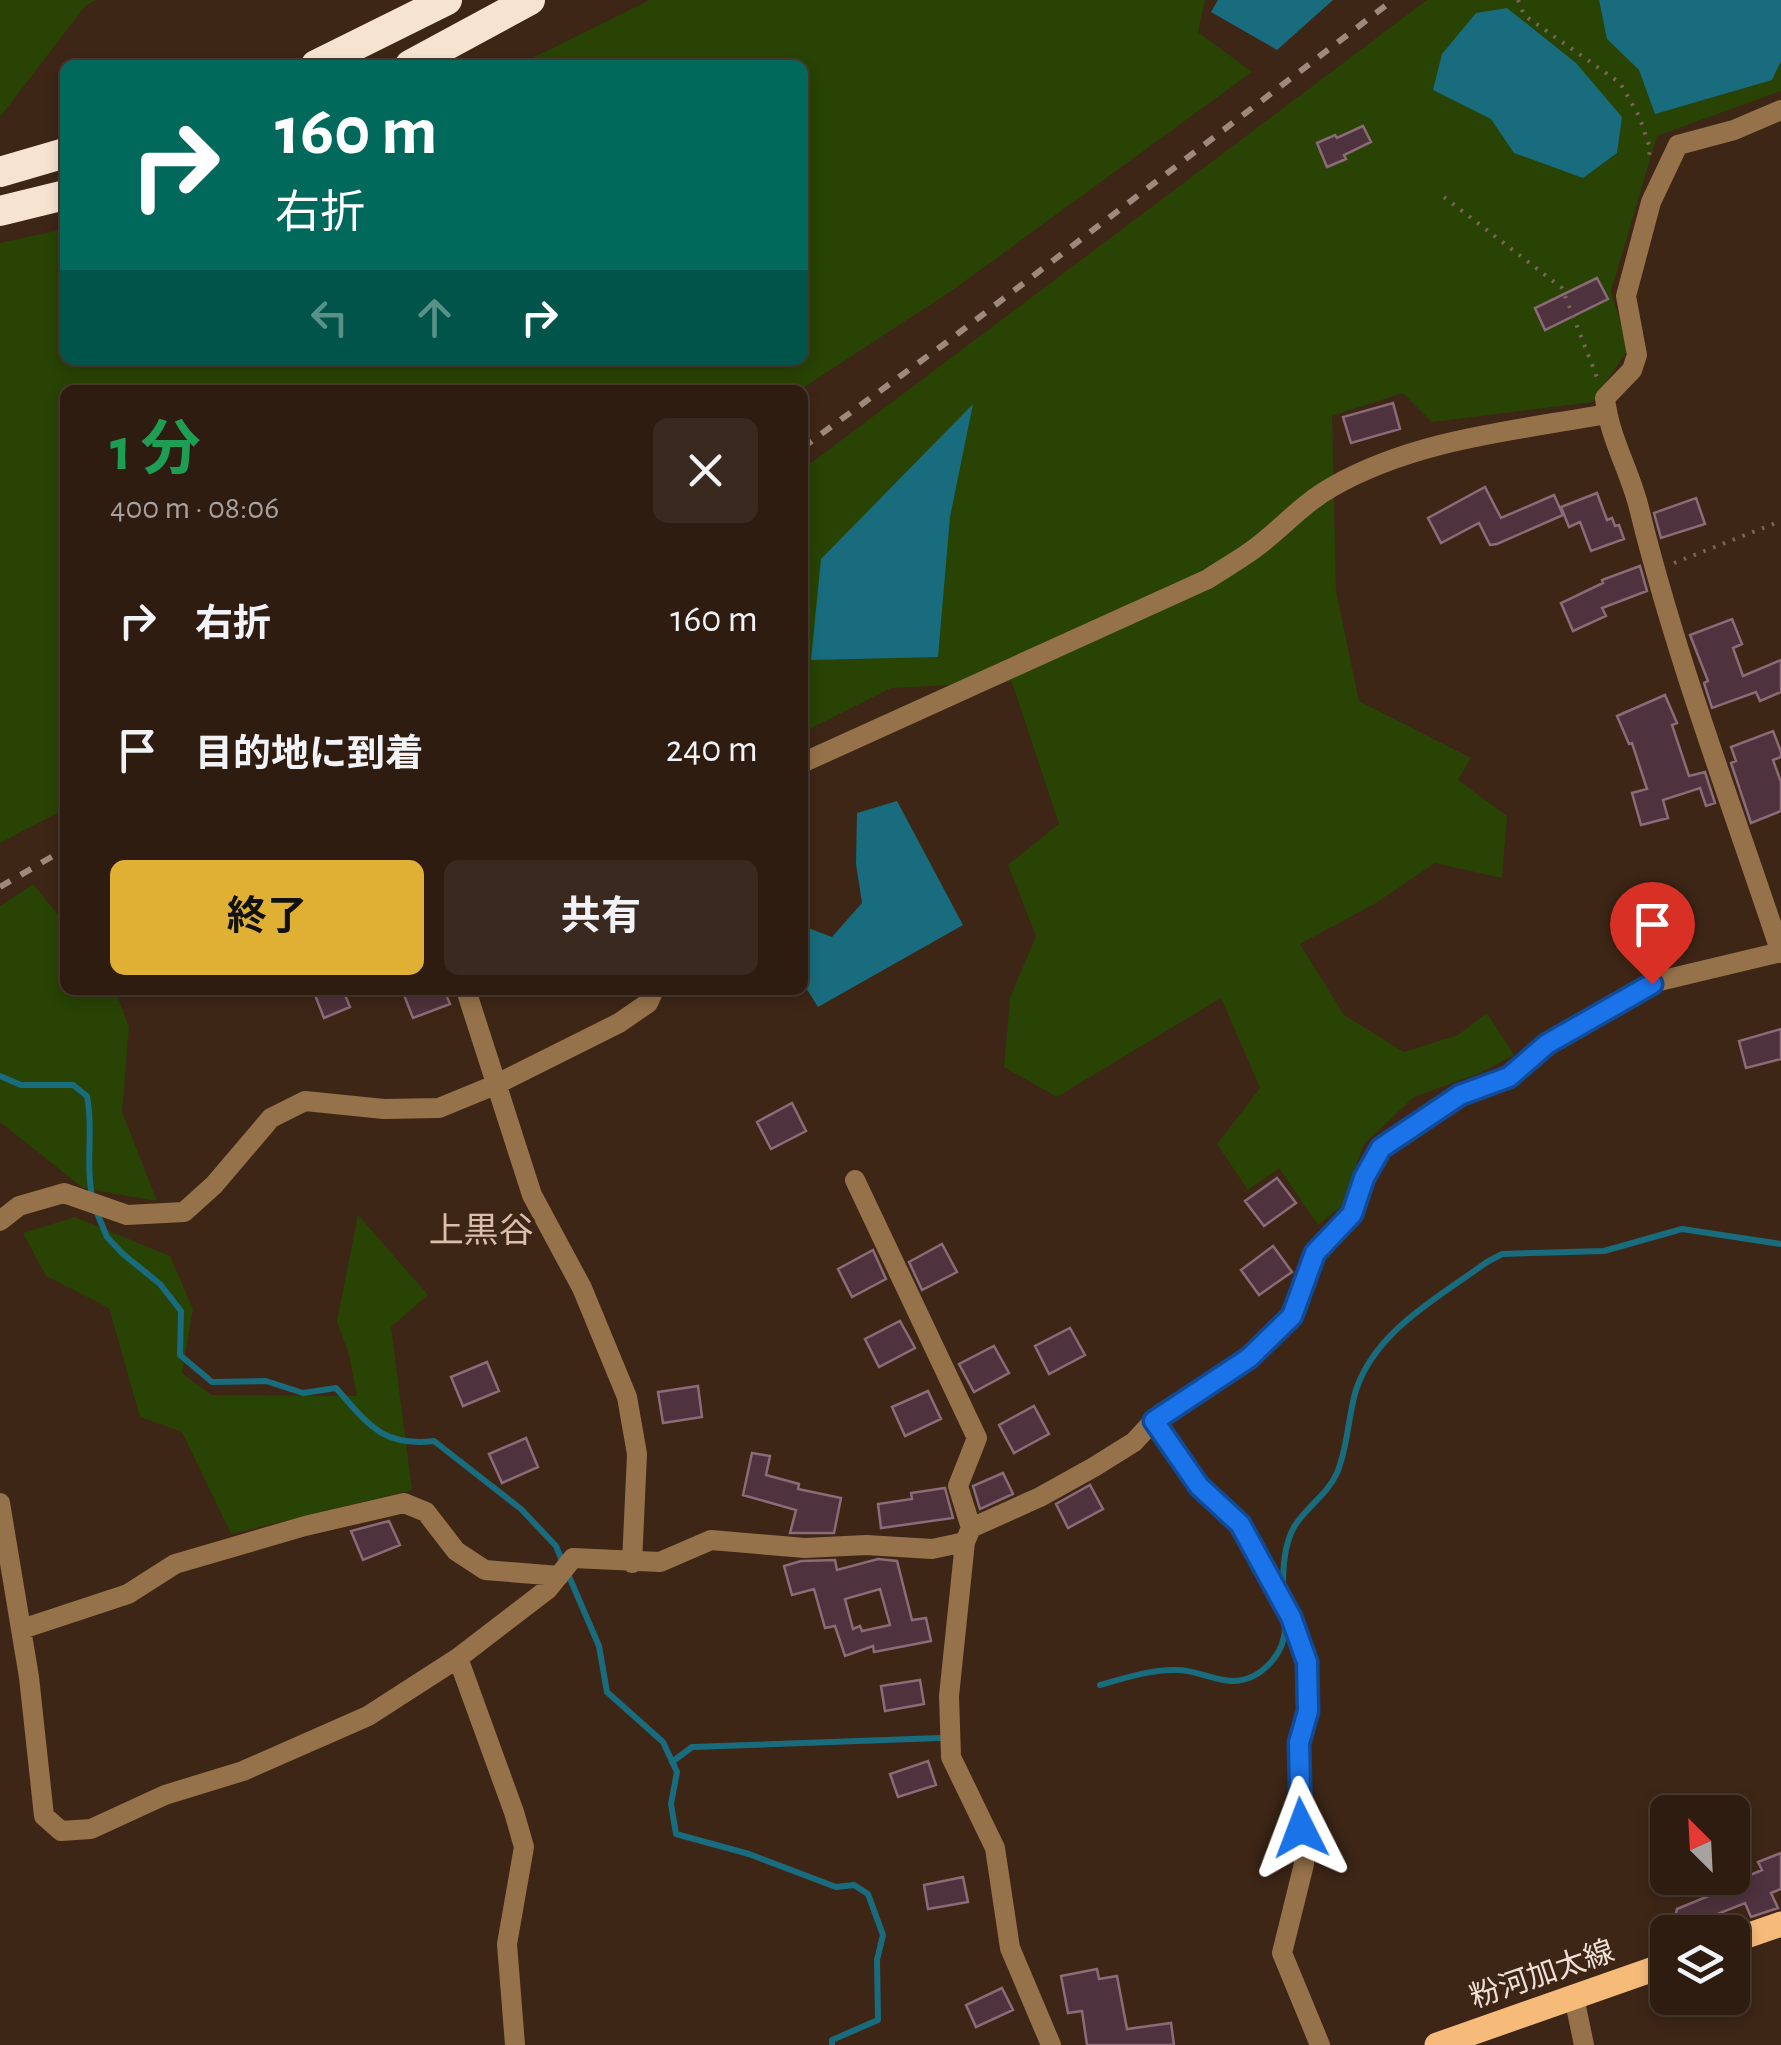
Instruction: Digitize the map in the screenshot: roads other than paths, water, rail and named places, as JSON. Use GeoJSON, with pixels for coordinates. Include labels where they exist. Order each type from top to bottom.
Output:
{"type":"FeatureCollection","features":[{"type":"Feature","properties":{"kind":"highway"},"geometry":{"type":"LineString","coordinates":[[326,60],[447,0]]}},
{"type":"Feature","properties":{"kind":"highway"},"geometry":{"type":"LineString","coordinates":[[419,60],[530,0]]}},
{"type":"Feature","properties":{"kind":"highway"},"geometry":{"type":"LineString","coordinates":[[0,172],[60,155]]}},
{"type":"Feature","properties":{"kind":"highway"},"geometry":{"type":"LineString","coordinates":[[0,211],[60,196]]}},
{"type":"Feature","properties":{"kind":"main road"},"geometry":{"type":"LineString","coordinates":[[1750,1935],[1781,1924]]}},
{"type":"Feature","properties":{"kind":"main road","name":"粉河加太線"},"geometry":{"type":"LineString","coordinates":[[1438,2045],[1650,1970]]}},
{"type":"Feature","properties":{"kind":"street"},"geometry":{"type":"LineString","coordinates":[[808,760],[1208,579],[1255,548],[1298,509],[1333,486],[1414,451],[1606,407],[1632,370],[1637,355],[1626,296],[1651,202],[1670,158],[1678,145],[1734,130],[1781,110]]}},
{"type":"Feature","properties":{"kind":"street"},"geometry":{"type":"LineString","coordinates":[[0,1503],[22,1629],[44,1816],[61,1831],[91,1829],[165,1795],[243,1772],[368,1716],[458,1658],[548,1588],[573,1558],[660,1562],[711,1540],[805,1548],[866,1545],[932,1549],[968,1535],[1040,1497],[1134,1442],[1154,1421],[1249,1358],[1292,1316],[1315,1253],[1352,1214],[1364,1178],[1381,1148],[1460,1095],[1509,1077],[1547,1044],[1652,984],[1781,952],[1653,571],[1638,504],[1606,407]]}},
{"type":"Feature","properties":{"kind":"street"},"geometry":{"type":"LineString","coordinates":[[468,995],[532,1194],[582,1288],[626,1396],[636,1454],[632,1563]]}},
{"type":"Feature","properties":{"kind":"street"},"geometry":{"type":"LineString","coordinates":[[0,1221],[20,1206],[64,1193],[128,1215],[184,1212],[214,1185],[271,1118],[305,1101],[384,1109],[439,1108],[620,1024],[648,1003],[652,995]]}},
{"type":"Feature","properties":{"kind":"street"},"geometry":{"type":"LineString","coordinates":[[854,1180],[977,1438],[958,1486],[968,1535],[948,1728],[952,1757],[995,1848],[1010,1948],[1051,2045]]}},
{"type":"Feature","properties":{"kind":"street"},"geometry":{"type":"LineString","coordinates":[[1154,1421],[1199,1486],[1240,1524],[1291,1617],[1307,1662],[1308,1711],[1299,1743],[1304,1864],[1282,1953],[1320,2045]]}},
{"type":"Feature","properties":{"kind":"street"},"geometry":{"type":"LineString","coordinates":[[22,1629],[128,1594],[174,1564],[305,1526],[404,1503],[426,1512],[456,1552],[485,1570],[558,1576]]}},
{"type":"Feature","properties":{"kind":"street"},"geometry":{"type":"LineString","coordinates":[[458,1658],[524,1847],[506,1944],[515,2045]]}},
{"type":"Feature","properties":{"kind":"street"},"geometry":{"type":"LineString","coordinates":[[1574,1997],[1584,2045]]}},
{"type":"Feature","properties":{"kind":"water"},"geometry":{"type":"Polygon","coordinates":[[[1218,0],[1333,0],[1277,50],[1211,12],[1218,0]]]}},
{"type":"Feature","properties":{"kind":"water"},"geometry":{"type":"Polygon","coordinates":[[[1599,0],[1781,0],[1781,61],[1772,80],[1655,114],[1639,70],[1607,39],[1599,0]]]}},
{"type":"Feature","properties":{"kind":"water"},"geometry":{"type":"Polygon","coordinates":[[[1507,8],[1576,63],[1622,117],[1617,153],[1583,178],[1514,153],[1491,119],[1433,90],[1442,54],[1476,13],[1507,8]]]}},
{"type":"Feature","properties":{"kind":"water"},"geometry":{"type":"Polygon","coordinates":[[[973,404],[950,517],[938,657],[811,660],[821,559],[973,404]]]}},
{"type":"Feature","properties":{"kind":"water"},"geometry":{"type":"Polygon","coordinates":[[[897,801],[963,925],[818,1007],[808,991],[808,928],[832,937],[862,903],[856,864],[857,813],[897,801]]]}},
{"type":"Feature","properties":{"kind":"waterway"},"geometry":{"type":"LineString","coordinates":[[0,1076],[21,1085],[73,1085],[87,1096],[92,1196]]}},
{"type":"Feature","properties":{"kind":"waterway"},"geometry":{"type":"LineString","coordinates":[[95,1208],[107,1237],[160,1284],[181,1311],[180,1355],[212,1382],[266,1381],[303,1393],[336,1388],[367,1422],[389,1436],[434,1441],[521,1509],[556,1546],[563,1563]]}},
{"type":"Feature","properties":{"kind":"waterway"},"geometry":{"type":"LineString","coordinates":[[1283,1588],[1291,1534],[1337,1473],[1356,1390],[1365,1369],[1411,1317],[1487,1262],[1502,1254],[1604,1251],[1682,1229],[1781,1244]]}},
{"type":"Feature","properties":{"kind":"waterway"},"geometry":{"type":"LineString","coordinates":[[568,1574],[599,1646],[607,1692],[663,1742],[677,1772],[671,1804],[676,1834],[749,1854],[836,1887],[854,1885],[868,1894],[883,1935],[877,1960],[878,2020],[832,2040],[832,2045]]}},
{"type":"Feature","properties":{"kind":"waterway"},"geometry":{"type":"LineString","coordinates":[[1100,1685],[1168,1670],[1243,1680],[1270,1664],[1281,1646],[1285,1625]]}},
{"type":"Feature","properties":{"kind":"waterway"},"geometry":{"type":"LineString","coordinates":[[672,1762],[692,1747],[940,1738]]}},
{"type":"Feature","properties":{"kind":"railway"},"geometry":{"type":"LineString","coordinates":[[808,444],[947,342],[1393,0]]}},
{"type":"Feature","properties":{"kind":"railway"},"geometry":{"type":"LineString","coordinates":[[0,887],[60,852]]}},
{"type":"Feature","properties":{"kind":"district","name":"上黒谷"},"geometry":{"type":"Point","coordinates":[481,1230]}}]}
